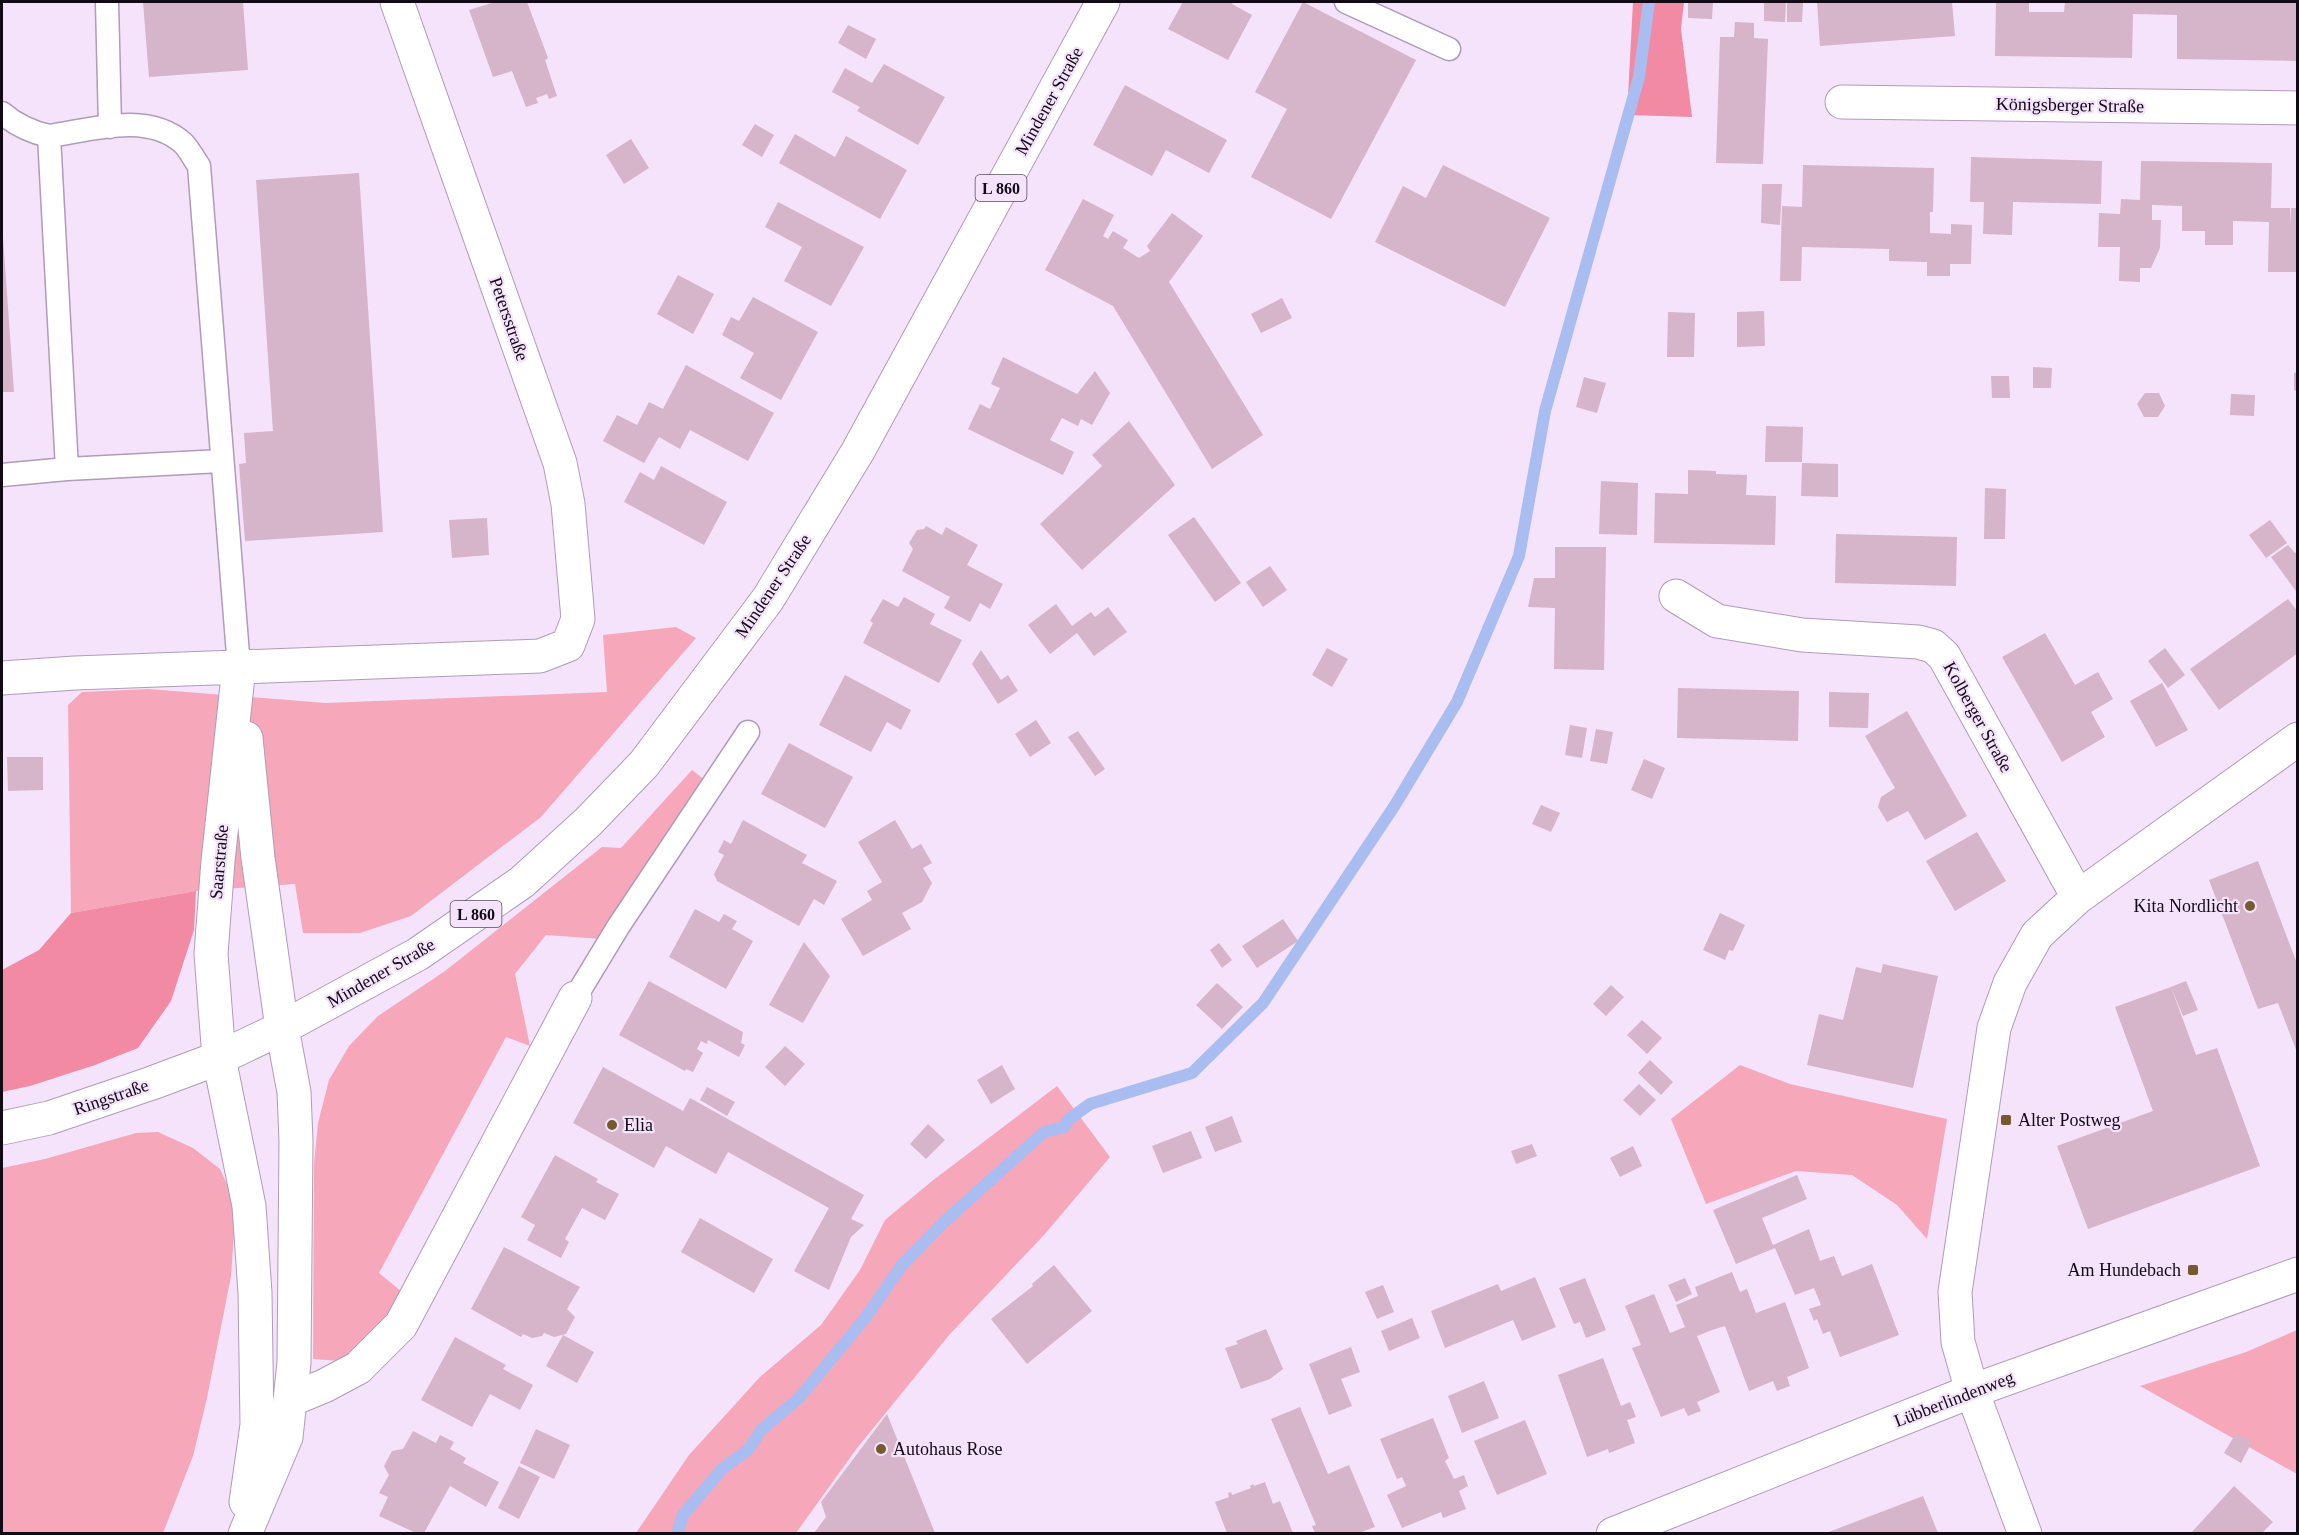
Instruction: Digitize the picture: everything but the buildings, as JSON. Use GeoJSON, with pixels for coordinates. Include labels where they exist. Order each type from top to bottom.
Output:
{"type":"FeatureCollection","features":[{"type":"Feature","properties":{"kind":"street","name":"Petersstraße"},"geometry":{"type":"LineString","coordinates":[[239,667],[540,656],[568,645],[578,619],[568,504],[560,463],[397,2]]}},
{"type":"Feature","properties":{"kind":"street","name":"Mindener Straße"},"geometry":{"type":"LineString","coordinates":[[219,1058],[282,1028],[418,954],[522,882],[588,822],[644,764],[768,598],[817,520],[900,375],[1103,2]]}},
{"type":"Feature","properties":{"kind":"street","name":"Königsberger Straße"},"geometry":{"type":"LineString","coordinates":[[1842,102],[2298,108]]}},
{"type":"Feature","properties":{"kind":"street","name":"Kolberger Straße"},"geometry":{"type":"LineString","coordinates":[[1676,597],[1717,621],[1802,635],[1918,642],[1933,646],[1944,656],[2078,897]]}},
{"type":"Feature","properties":{"kind":"street","name":"Saarstraße"},"geometry":{"type":"LineString","coordinates":[[239,667],[258,858],[282,1028]]}},
{"type":"Feature","properties":{"kind":"street","name":"Saarstraße"},"geometry":{"type":"LineString","coordinates":[[219,1058],[211,954],[218,861],[239,667]]}},
{"type":"Feature","properties":{"kind":"street"},"geometry":{"type":"LineString","coordinates":[[2,678],[239,667]]}},
{"type":"Feature","properties":{"kind":"street"},"geometry":{"type":"LineString","coordinates":[[2025,1533],[1972,1391],[1958,1342],[1955,1292],[1994,1028],[2010,982],[2037,935],[2078,897],[2298,738]]}},
{"type":"Feature","properties":{"kind":"street"},"geometry":{"type":"LineString","coordinates":[[290,1400],[324,1386],[358,1368],[401,1325],[575,998]]}},
{"type":"Feature","properties":{"kind":"street"},"geometry":{"type":"LineString","coordinates":[[243,1533],[286,1437],[294,1363],[296,1141],[294,1092],[282,1028]]}},
{"type":"Feature","properties":{"kind":"street"},"geometry":{"type":"LineString","coordinates":[[219,1058],[249,1206],[255,1293],[257,1425],[243,1533]]}},
{"type":"Feature","properties":{"kind":"street","name":"Ringstraße"},"geometry":{"type":"LineString","coordinates":[[2,1128],[49,1118],[219,1058]]}},
{"type":"Feature","properties":{"kind":"street","name":"Lübberlindenweg"},"geometry":{"type":"LineString","coordinates":[[1613,1533],[1972,1391],[2298,1274]]}},
{"type":"Feature","properties":{"kind":"lane"},"geometry":{"type":"LineString","coordinates":[[107,2],[110,127]]}},
{"type":"Feature","properties":{"kind":"lane"},"geometry":{"type":"LineString","coordinates":[[1346,2],[1449,49]]}},
{"type":"Feature","properties":{"kind":"lane"},"geometry":{"type":"LineString","coordinates":[[2,113],[15,124],[49,136],[136,124],[164,130],[184,144],[199,166],[239,667]]}},
{"type":"Feature","properties":{"kind":"lane"},"geometry":{"type":"LineString","coordinates":[[49,136],[67,469]]}},
{"type":"Feature","properties":{"kind":"lane"},"geometry":{"type":"LineString","coordinates":[[2,475],[67,469],[221,461]]}},
{"type":"Feature","properties":{"kind":"lane"},"geometry":{"type":"LineString","coordinates":[[575,998],[618,927],[748,732]]}},
{"type":"Feature","properties":{"kind":"shaded area"},"geometry":{"type":"Polygon","coordinates":[[[1633,2],[1684,2],[1681,29],[1692,117],[1627,115],[1633,2]]]}},
{"type":"Feature","properties":{"kind":"shaded area"},"geometry":{"type":"Polygon","coordinates":[[[676,627],[696,638],[541,817],[411,916],[360,933],[303,933],[295,884],[196,891],[71,913],[68,705],[82,692],[148,689],[326,703],[607,692],[603,635],[676,627]]]}},
{"type":"Feature","properties":{"kind":"shaded area"},"geometry":{"type":"Polygon","coordinates":[[[692,770],[705,780],[601,939],[546,935],[515,974],[530,1046],[506,1037],[379,1273],[401,1291],[381,1330],[340,1361],[313,1359],[314,1164],[318,1123],[329,1080],[349,1046],[378,1016],[445,971],[602,847],[621,848],[692,770]]]}},
{"type":"Feature","properties":{"kind":"shaded area"},"geometry":{"type":"Polygon","coordinates":[[[196,891],[194,930],[171,1001],[138,1048],[95,1065],[30,1086],[2,1092],[2,970],[39,950],[71,913],[196,891]]]}},
{"type":"Feature","properties":{"kind":"shaded area"},"geometry":{"type":"Polygon","coordinates":[[[1740,1065],[1790,1084],[1947,1119],[1927,1239],[1897,1205],[1852,1175],[1796,1171],[1706,1204],[1671,1119],[1740,1065]]]}},
{"type":"Feature","properties":{"kind":"shaded area"},"geometry":{"type":"Polygon","coordinates":[[[1057,1086],[1110,1157],[1044,1235],[950,1334],[857,1448],[796,1533],[636,1533],[689,1455],[760,1377],[821,1325],[860,1270],[885,1220],[932,1181],[1057,1086]]]}},
{"type":"Feature","properties":{"kind":"shaded area"},"geometry":{"type":"Polygon","coordinates":[[[158,1132],[193,1148],[220,1169],[236,1204],[231,1276],[193,1456],[163,1533],[2,1534],[2,1168],[45,1159],[136,1133],[158,1132]]]}},
{"type":"Feature","properties":{"kind":"shaded area"},"geometry":{"type":"Polygon","coordinates":[[[2297,1330],[2297,1474],[2140,1386],[2246,1352],[2297,1330]]]}},
{"type":"Feature","properties":{"kind":"waterway"},"geometry":{"type":"LineString","coordinates":[[677,1534],[683,1515],[722,1469],[749,1449],[761,1430],[799,1398],[866,1317],[902,1265],[944,1222],[1044,1132],[1064,1127],[1069,1119],[1090,1104],[1192,1073],[1263,1003],[1395,805],[1457,702],[1519,556],[1545,411],[1639,77],[1649,2]]}},
{"type":"Feature","properties":{"kind":"place","name":"Kita Nordlicht"},"geometry":{"type":"Point","coordinates":[2250,906]}},
{"type":"Feature","properties":{"kind":"place","name":"Alter Postweg"},"geometry":{"type":"Point","coordinates":[2006,1120]}},
{"type":"Feature","properties":{"kind":"place","name":"Elia"},"geometry":{"type":"Point","coordinates":[612,1125]}},
{"type":"Feature","properties":{"kind":"place","name":"Am Hundebach"},"geometry":{"type":"Point","coordinates":[2193,1270]}},
{"type":"Feature","properties":{"kind":"place","name":"Autohaus Rose"},"geometry":{"type":"Point","coordinates":[881,1449]}}]}
